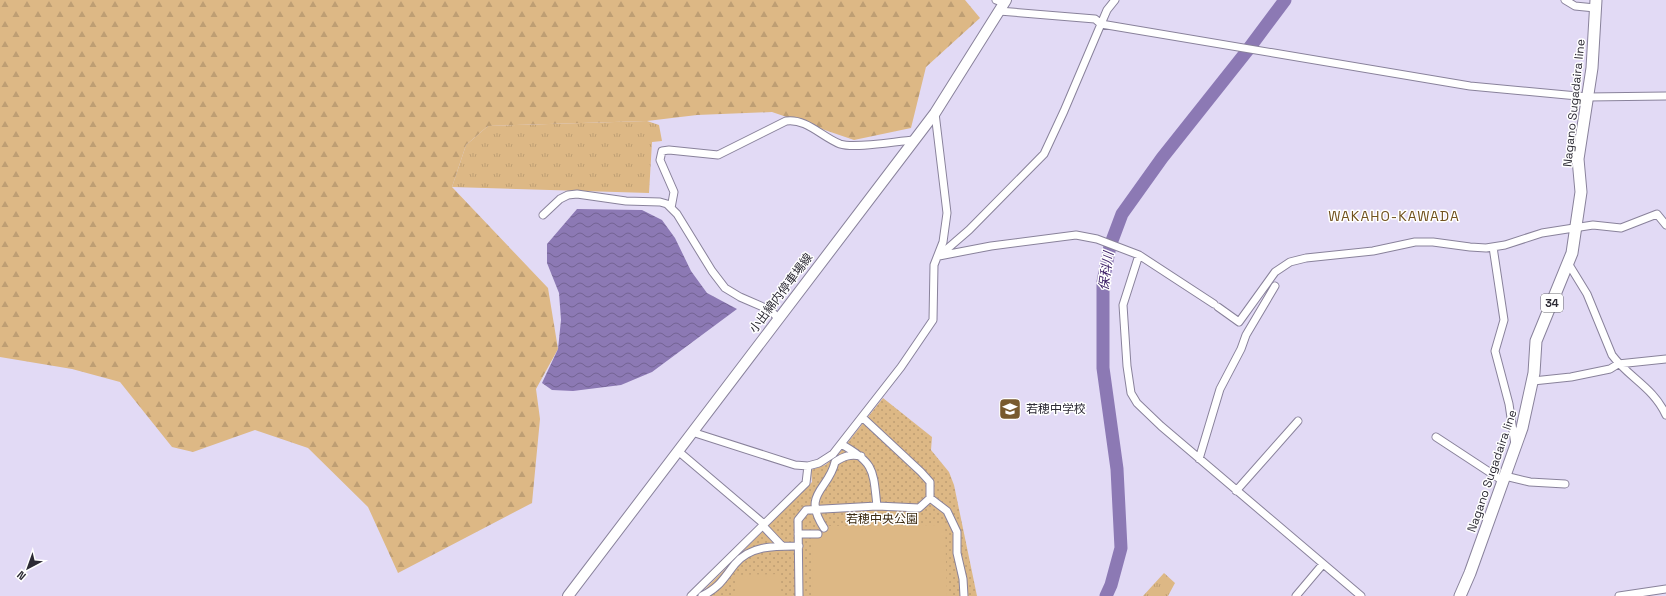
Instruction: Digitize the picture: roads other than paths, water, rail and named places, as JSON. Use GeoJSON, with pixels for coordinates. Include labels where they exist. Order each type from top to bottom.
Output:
{"type":"FeatureCollection","features":[{"type":"Feature","properties":{"kind":"main road","name":"小出綿内停車場線"},"geometry":{"type":"LineString","coordinates":[[568,596],[935,113],[1001,3]]}},
{"type":"Feature","properties":{"kind":"main road","name":"Nagano Sugadaira line"},"geometry":{"type":"LineString","coordinates":[[1460,596],[1522,428],[1533,381],[1536,341],[1568,263],[1576,229],[1580,192],[1578,159],[1595,38],[1595,4]]}},
{"type":"Feature","properties":{"kind":"street"},"geometry":{"type":"LineString","coordinates":[[939,256],[969,230],[1044,154],[1107,10],[1116,0]]}},
{"type":"Feature","properties":{"kind":"street"},"geometry":{"type":"LineString","coordinates":[[1565,0],[1575,6],[1595,4]]}},
{"type":"Feature","properties":{"kind":"street"},"geometry":{"type":"LineString","coordinates":[[1001,3],[1096,19],[1101,24],[1260,52],[1470,86],[1588,96],[1666,96]]}},
{"type":"Feature","properties":{"kind":"street"},"geometry":{"type":"LineString","coordinates":[[692,432],[780,461],[808,466],[819,463],[834,454],[901,367],[932,320],[934,265],[939,256],[947,224],[947,212],[935,113]]}},
{"type":"Feature","properties":{"kind":"street"},"geometry":{"type":"LineString","coordinates":[[671,208],[674,192],[660,160],[662,151],[669,150],[718,155],[786,121],[795,120],[840,144],[851,146],[914,140]]}},
{"type":"Feature","properties":{"kind":"street"},"geometry":{"type":"LineString","coordinates":[[543,215],[560,199],[568,195],[577,194],[626,202],[660,202],[671,208],[677,214],[720,283],[733,293],[770,310],[778,318]]}},
{"type":"Feature","properties":{"kind":"street"},"geometry":{"type":"LineString","coordinates":[[939,256],[1050,237],[1076,235],[1097,239],[1139,255],[1216,305],[1239,322],[1275,272],[1290,262],[1306,258],[1373,252],[1415,242],[1433,242],[1470,248],[1493,247],[1542,233],[1576,229],[1593,225],[1621,228],[1657,214],[1666,225]]}},
{"type":"Feature","properties":{"kind":"street"},"geometry":{"type":"LineString","coordinates":[[1493,247],[1504,320],[1496,351],[1509,404],[1515,447]]}},
{"type":"Feature","properties":{"kind":"street"},"geometry":{"type":"LineString","coordinates":[[1139,255],[1124,305],[1124,343],[1131,393],[1137,403],[1199,459],[1361,596]]}},
{"type":"Feature","properties":{"kind":"street"},"geometry":{"type":"LineString","coordinates":[[1568,263],[1587,294],[1598,325],[1612,355],[1618,364],[1646,387],[1662,406],[1666,415]]}},
{"type":"Feature","properties":{"kind":"street"},"geometry":{"type":"LineString","coordinates":[[1199,459],[1220,389],[1241,349],[1246,335],[1275,286]]}},
{"type":"Feature","properties":{"kind":"street"},"geometry":{"type":"LineString","coordinates":[[1533,381],[1571,377],[1610,369],[1618,364],[1666,359]]}},
{"type":"Feature","properties":{"kind":"street"},"geometry":{"type":"LineString","coordinates":[[799,596],[798,520],[801,514],[806,510],[815,508],[877,506],[919,508],[930,498],[930,482],[862,417]]}},
{"type":"Feature","properties":{"kind":"street"},"geometry":{"type":"LineString","coordinates":[[1236,490],[1298,421]]}},
{"type":"Feature","properties":{"kind":"street"},"geometry":{"type":"LineString","coordinates":[[1436,437],[1504,478],[1530,482],[1565,484]]}},
{"type":"Feature","properties":{"kind":"street"},"geometry":{"type":"LineString","coordinates":[[841,444],[862,456],[871,469],[877,506]]}},
{"type":"Feature","properties":{"kind":"street"},"geometry":{"type":"LineString","coordinates":[[678,451],[764,526],[782,546]]}},
{"type":"Feature","properties":{"kind":"street"},"geometry":{"type":"LineString","coordinates":[[824,528],[818,518],[815,508],[815,500],[819,490],[834,467],[835,462],[844,456],[852,454],[862,456]]}},
{"type":"Feature","properties":{"kind":"street"},"geometry":{"type":"LineString","coordinates":[[691,596],[764,526],[806,483],[808,466]]}},
{"type":"Feature","properties":{"kind":"street"},"geometry":{"type":"LineString","coordinates":[[930,498],[947,511],[957,532],[957,552],[964,579],[964,596]]}},
{"type":"Feature","properties":{"kind":"street"},"geometry":{"type":"LineString","coordinates":[[798,534],[818,534]]}},
{"type":"Feature","properties":{"kind":"street"},"geometry":{"type":"LineString","coordinates":[[702,596],[714,590],[727,578],[736,564],[746,555],[762,547],[799,546]]}},
{"type":"Feature","properties":{"kind":"street"},"geometry":{"type":"LineString","coordinates":[[1296,596],[1323,564]]}},
{"type":"Feature","properties":{"kind":"street"},"geometry":{"type":"LineString","coordinates":[[1619,596],[1666,589]]}},
{"type":"Feature","properties":{"kind":"water"},"geometry":{"type":"Polygon","coordinates":[[[577,209],[642,210],[662,220],[675,238],[691,271],[707,293],[737,309],[652,372],[621,385],[573,391],[552,390],[542,383],[558,349],[561,320],[559,293],[547,263],[547,244],[577,209]]]}},
{"type":"Feature","properties":{"kind":"waterway","name":"保科川"},"geometry":{"type":"LineString","coordinates":[[1106,596],[1111,585],[1121,548],[1117,469],[1103,368],[1103,282],[1110,246],[1122,214],[1162,158],[1247,51],[1285,0]]}},
{"type":"Feature","properties":{"kind":"place","name":"若穂中学校"},"geometry":{"type":"Point","coordinates":[1010,409]}},
{"type":"Feature","properties":{"kind":"district","name":"WAKAHO-KAWADA"},"geometry":{"type":"Point","coordinates":[1394,216]}},
{"type":"Feature","properties":{"kind":"park label","name":"若穂中央公園"},"geometry":{"type":"Point","coordinates":[882,519]}}]}
